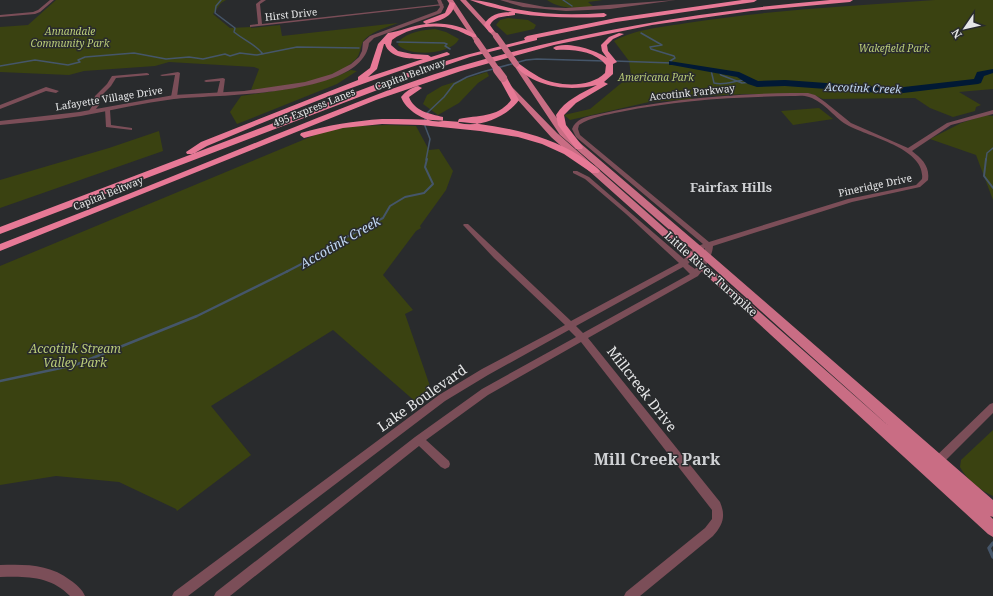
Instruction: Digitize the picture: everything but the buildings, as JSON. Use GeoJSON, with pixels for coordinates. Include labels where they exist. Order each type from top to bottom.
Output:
{"type":"FeatureCollection","features":[{"type":"Feature","properties":{"kind":"highway"},"geometry":{"type":"LineString","coordinates":[[473,0],[495,7],[548,15],[590,16],[631,13],[741,0]]}},
{"type":"Feature","properties":{"kind":"highway","name":"Capital Beltway"},"geometry":{"type":"LineString","coordinates":[[0,225],[377,82],[468,52],[554,32],[616,20],[754,0]]}},
{"type":"Feature","properties":{"kind":"highway","name":"495 Express Lanes"},"geometry":{"type":"LineString","coordinates":[[0,232],[391,81],[452,61],[512,45],[600,26],[683,12],[779,0]]}},
{"type":"Feature","properties":{"kind":"highway","name":"495 Express Lanes"},"geometry":{"type":"LineString","coordinates":[[0,241],[390,87],[464,63],[557,39],[642,21],[736,8],[810,0]]}},
{"type":"Feature","properties":{"kind":"highway","name":"Capital Beltway"},"geometry":{"type":"LineString","coordinates":[[0,248],[402,88],[469,66],[542,46],[618,30],[694,17],[770,7],[850,0]]}},
{"type":"Feature","properties":{"kind":"highway"},"geometry":{"type":"LineString","coordinates":[[328,95],[354,83],[368,74],[375,65],[381,44],[387,35],[445,15],[451,10],[451,1]]}},
{"type":"Feature","properties":{"kind":"highway"},"geometry":{"type":"LineString","coordinates":[[273,147],[430,83],[478,68],[543,51],[641,29],[770,7]]}},
{"type":"Feature","properties":{"kind":"highway"},"geometry":{"type":"LineString","coordinates":[[188,153],[204,144],[328,95],[397,69],[457,51],[436,56],[416,56],[395,52],[391,49],[388,42],[389,38],[397,32],[432,26],[455,27],[462,28],[475,41],[492,38],[510,38],[631,13]]}},
{"type":"Feature","properties":{"kind":"highway"},"geometry":{"type":"LineString","coordinates":[[492,38],[487,25],[488,21],[493,17],[504,14],[525,14],[543,20]]}},
{"type":"Feature","properties":{"kind":"highway"},"geometry":{"type":"LineString","coordinates":[[526,34],[544,28]]}},
{"type":"Feature","properties":{"kind":"highway"},"geometry":{"type":"LineString","coordinates":[[579,147],[562,124],[560,120],[561,114],[571,104],[611,80],[615,63],[604,47],[607,40],[619,34],[641,29]]}},
{"type":"Feature","properties":{"kind":"highway"},"geometry":{"type":"LineString","coordinates":[[543,51],[568,48],[587,51],[598,54],[614,69]]}},
{"type":"Feature","properties":{"kind":"highway"},"geometry":{"type":"LineString","coordinates":[[516,64],[524,72],[549,83],[576,86],[594,83],[604,79],[614,69]]}},
{"type":"Feature","properties":{"kind":"highway"},"geometry":{"type":"LineString","coordinates":[[78,218],[127,203],[309,133],[336,126],[367,122],[454,123],[490,117],[509,107],[515,100],[503,78]]}},
{"type":"Feature","properties":{"kind":"highway"},"geometry":{"type":"LineString","coordinates":[[430,83],[407,94],[406,100],[412,108],[431,117],[454,123],[537,139],[564,150],[595,171]]}},
{"type":"Feature","properties":{"kind":"main road"},"geometry":{"type":"LineString","coordinates":[[463,0],[492,38],[516,64]]}},
{"type":"Feature","properties":{"kind":"main road","name":"Little River Turnpike"},"geometry":{"type":"LineString","coordinates":[[451,1],[475,41],[514,94],[542,124],[595,171],[700,258]]}},
{"type":"Feature","properties":{"kind":"main road","name":"Little River Turnpike"},"geometry":{"type":"LineString","coordinates":[[524,72],[557,125],[579,147],[700,258],[933,466],[993,529]]}},
{"type":"Feature","properties":{"kind":"main road","name":"Little River Turnpike"},"geometry":{"type":"LineString","coordinates":[[933,466],[993,510]]}},
{"type":"Feature","properties":{"kind":"street"},"geometry":{"type":"LineString","coordinates":[[0,16],[39,11],[52,0]]}},
{"type":"Feature","properties":{"kind":"street"},"geometry":{"type":"LineString","coordinates":[[260,25],[258,4],[264,0]]}},
{"type":"Feature","properties":{"kind":"street"},"geometry":{"type":"LineString","coordinates":[[502,0],[534,7],[577,10],[674,0]]}},
{"type":"Feature","properties":{"kind":"street","name":"Hirst Drive"},"geometry":{"type":"LineString","coordinates":[[251,26],[441,3]]}},
{"type":"Feature","properties":{"kind":"street","name":"Lafayette Village Drive"},"geometry":{"type":"LineString","coordinates":[[0,123],[107,110],[174,97],[244,93],[317,81],[346,70],[361,58],[365,51],[366,42],[372,37],[397,26],[436,14],[441,10],[441,3]]}},
{"type":"Feature","properties":{"kind":"street"},"geometry":{"type":"LineString","coordinates":[[162,75],[178,73],[174,97]]}},
{"type":"Feature","properties":{"kind":"street"},"geometry":{"type":"LineString","coordinates":[[91,112],[96,105],[95,102],[98,95],[109,86],[114,77],[147,74]]}},
{"type":"Feature","properties":{"kind":"street"},"geometry":{"type":"LineString","coordinates":[[206,81],[223,79],[220,94]]}},
{"type":"Feature","properties":{"kind":"street"},"geometry":{"type":"LineString","coordinates":[[0,107],[46,89],[56,91]]}},
{"type":"Feature","properties":{"kind":"street","name":"Accotink Parkway"},"geometry":{"type":"LineString","coordinates":[[700,258],[578,136],[575,129],[577,124],[585,119],[638,107],[686,100],[751,95],[812,96]]}},
{"type":"Feature","properties":{"kind":"street","name":"Pineridge Drive"},"geometry":{"type":"LineString","coordinates":[[700,258],[850,200],[918,186],[925,180],[926,176],[924,167],[918,159],[908,151],[851,125],[812,96]]}},
{"type":"Feature","properties":{"kind":"street"},"geometry":{"type":"LineString","coordinates":[[107,110],[108,126],[130,128]]}},
{"type":"Feature","properties":{"kind":"street"},"geometry":{"type":"LineString","coordinates":[[908,151],[949,124],[993,112]]}},
{"type":"Feature","properties":{"kind":"street"},"geometry":{"type":"LineString","coordinates":[[575,172],[587,178],[628,213],[683,264],[700,258]]}},
{"type":"Feature","properties":{"kind":"street"},"geometry":{"type":"LineString","coordinates":[[466,225],[486,247],[571,325],[582,337]]}},
{"type":"Feature","properties":{"kind":"street"},"geometry":{"type":"LineString","coordinates":[[220,596],[419,440],[485,392],[582,337],[700,258]]}},
{"type":"Feature","properties":{"kind":"street","name":"Lake Boulevard"},"geometry":{"type":"LineString","coordinates":[[178,596],[442,398],[485,372],[683,264],[700,258]]}},
{"type":"Feature","properties":{"kind":"street","name":"Millcreek Drive"},"geometry":{"type":"LineString","coordinates":[[582,337],[638,405],[716,506],[719,512],[719,519],[716,525],[709,532],[630,596]]}},
{"type":"Feature","properties":{"kind":"street"},"geometry":{"type":"LineString","coordinates":[[933,466],[993,407]]}},
{"type":"Feature","properties":{"kind":"street"},"geometry":{"type":"LineString","coordinates":[[419,440],[445,464]]}},
{"type":"Feature","properties":{"kind":"street"},"geometry":{"type":"LineString","coordinates":[[0,571],[25,571],[48,574],[69,584],[79,596]]}},
{"type":"Feature","properties":{"kind":"green space","name":"Annandale Community Park"},"geometry":{"type":"Polygon","coordinates":[[[56,0],[226,0],[221,3],[213,14],[230,28],[251,28],[280,25],[282,36],[398,23],[368,36],[363,41],[356,59],[345,68],[320,79],[278,87],[251,90],[259,69],[254,67],[169,62],[155,66],[84,71],[69,75],[0,72],[0,27],[28,25],[56,0]]]}},
{"type":"Feature","properties":{"kind":"green space"},"geometry":{"type":"Polygon","coordinates":[[[547,0],[603,0],[588,2],[594,7],[575,8],[564,7],[547,0]]]}},
{"type":"Feature","properties":{"kind":"green space","name":"Wakefield Park"},"geometry":{"type":"Polygon","coordinates":[[[935,0],[993,0],[993,89],[959,92],[981,105],[976,107],[975,111],[953,117],[930,108],[915,98],[823,99],[814,95],[803,94],[746,94],[688,97],[693,99],[649,102],[570,120],[564,115],[590,109],[631,75],[629,61],[614,41],[640,31],[749,15],[935,0]]]}},
{"type":"Feature","properties":{"kind":"green space"},"geometry":{"type":"Polygon","coordinates":[[[508,18],[528,20],[536,25],[534,29],[507,35],[496,25],[500,20],[508,18]]]}},
{"type":"Feature","properties":{"kind":"green space"},"geometry":{"type":"Polygon","coordinates":[[[435,29],[446,32],[459,39],[455,44],[448,48],[439,51],[420,53],[404,49],[398,45],[399,41],[407,35],[435,29]]]}},
{"type":"Feature","properties":{"kind":"green space"},"geometry":{"type":"Polygon","coordinates":[[[351,70],[357,71],[337,84],[237,124],[230,112],[241,96],[311,84],[338,76],[351,70]]]}},
{"type":"Feature","properties":{"kind":"green space"},"geometry":{"type":"Polygon","coordinates":[[[487,72],[489,76],[478,83],[459,103],[438,115],[423,104],[427,95],[442,86],[487,72]]]}},
{"type":"Feature","properties":{"kind":"green space"},"geometry":{"type":"Polygon","coordinates":[[[819,108],[833,119],[793,125],[781,111],[819,108]]]}},
{"type":"Feature","properties":{"kind":"green space"},"geometry":{"type":"Polygon","coordinates":[[[986,115],[993,116],[993,200],[976,155],[930,139],[961,123],[986,115]]]}},
{"type":"Feature","properties":{"kind":"green space","name":"Accotink Stream Valley Park"},"geometry":{"type":"Polygon","coordinates":[[[358,126],[416,126],[429,150],[439,149],[453,171],[446,190],[420,226],[421,228],[416,231],[383,275],[413,310],[405,314],[432,392],[417,403],[333,330],[211,406],[251,455],[177,511],[176,509],[119,482],[56,476],[0,485],[0,266],[327,130],[358,126]]]}},
{"type":"Feature","properties":{"kind":"green space"},"geometry":{"type":"Polygon","coordinates":[[[159,131],[163,151],[0,208],[0,180],[109,148],[159,131]]]}},
{"type":"Feature","properties":{"kind":"green space"},"geometry":{"type":"Polygon","coordinates":[[[993,430],[993,496],[974,484],[960,467],[961,460],[993,430]]]}},
{"type":"Feature","properties":{"kind":"waterway"},"geometry":{"type":"LineString","coordinates":[[221,0],[216,6],[215,13],[235,28],[234,32],[256,47],[263,54]]}},
{"type":"Feature","properties":{"kind":"waterway"},"geometry":{"type":"LineString","coordinates":[[563,0],[572,6]]}},
{"type":"Feature","properties":{"kind":"waterway"},"geometry":{"type":"LineString","coordinates":[[614,61],[672,63],[670,61],[675,58],[674,56],[651,49],[650,47],[662,45],[641,33]]}},
{"type":"Feature","properties":{"kind":"waterway"},"geometry":{"type":"LineString","coordinates":[[397,42],[444,43],[447,44],[445,46],[450,49]]}},
{"type":"Feature","properties":{"kind":"waterway"},"geometry":{"type":"LineString","coordinates":[[263,54],[297,47],[359,48]]}},
{"type":"Feature","properties":{"kind":"waterway"},"geometry":{"type":"LineString","coordinates":[[0,66],[35,60],[68,65],[80,62],[78,60],[85,57],[134,53],[166,59],[189,57],[203,59],[225,54],[230,56],[240,53],[257,55],[263,54]]}},
{"type":"Feature","properties":{"kind":"waterway","name":"Accotink Creek"},"geometry":{"type":"LineString","coordinates":[[426,160],[430,139],[425,126],[425,115],[444,97],[454,84],[467,77],[526,60],[605,61]]}},
{"type":"Feature","properties":{"kind":"waterway","name":"Accotink Creek"},"geometry":{"type":"LineString","coordinates":[[672,63],[739,75],[757,84],[785,83],[895,91],[978,81],[980,74],[993,71]]}},
{"type":"Feature","properties":{"kind":"waterway","name":"Accotink Creek"},"geometry":{"type":"LineString","coordinates":[[711,70],[714,83],[723,84],[737,81]]}},
{"type":"Feature","properties":{"kind":"waterway","name":"Accotink Creek"},"geometry":{"type":"LineString","coordinates":[[719,72],[721,75],[737,81]]}},
{"type":"Feature","properties":{"kind":"waterway","name":"Accotink Creek"},"geometry":{"type":"LineString","coordinates":[[737,81],[747,80]]}},
{"type":"Feature","properties":{"kind":"waterway","name":"Accotink Creek"},"geometry":{"type":"LineString","coordinates":[[737,81],[742,83],[751,82]]}},
{"type":"Feature","properties":{"kind":"waterway"},"geometry":{"type":"LineString","coordinates":[[986,160],[987,153],[993,148]]}},
{"type":"Feature","properties":{"kind":"waterway","name":"Accotink Creek"},"geometry":{"type":"LineString","coordinates":[[286,272],[313,258],[339,241],[383,218],[390,206],[405,197],[424,193],[433,184],[425,167],[427,159]]}},
{"type":"Feature","properties":{"kind":"waterway"},"geometry":{"type":"LineString","coordinates":[[986,159],[984,176],[993,188]]}},
{"type":"Feature","properties":{"kind":"waterway","name":"Accotink Creek"},"geometry":{"type":"LineString","coordinates":[[0,381],[75,365],[197,316],[286,272]]}},
{"type":"Feature","properties":{"kind":"waterway"},"geometry":{"type":"LineString","coordinates":[[993,543],[989,548],[993,557]]}},
{"type":"Feature","properties":{"kind":"district","name":"Fairfax Hills"},"geometry":{"type":"Point","coordinates":[731,187]}},
{"type":"Feature","properties":{"kind":"district","name":"Mill Creek Park"},"geometry":{"type":"Point","coordinates":[657,459]}},
{"type":"Feature","properties":{"kind":"park label","name":"Americana Park"},"geometry":{"type":"Point","coordinates":[656,77]}}]}
